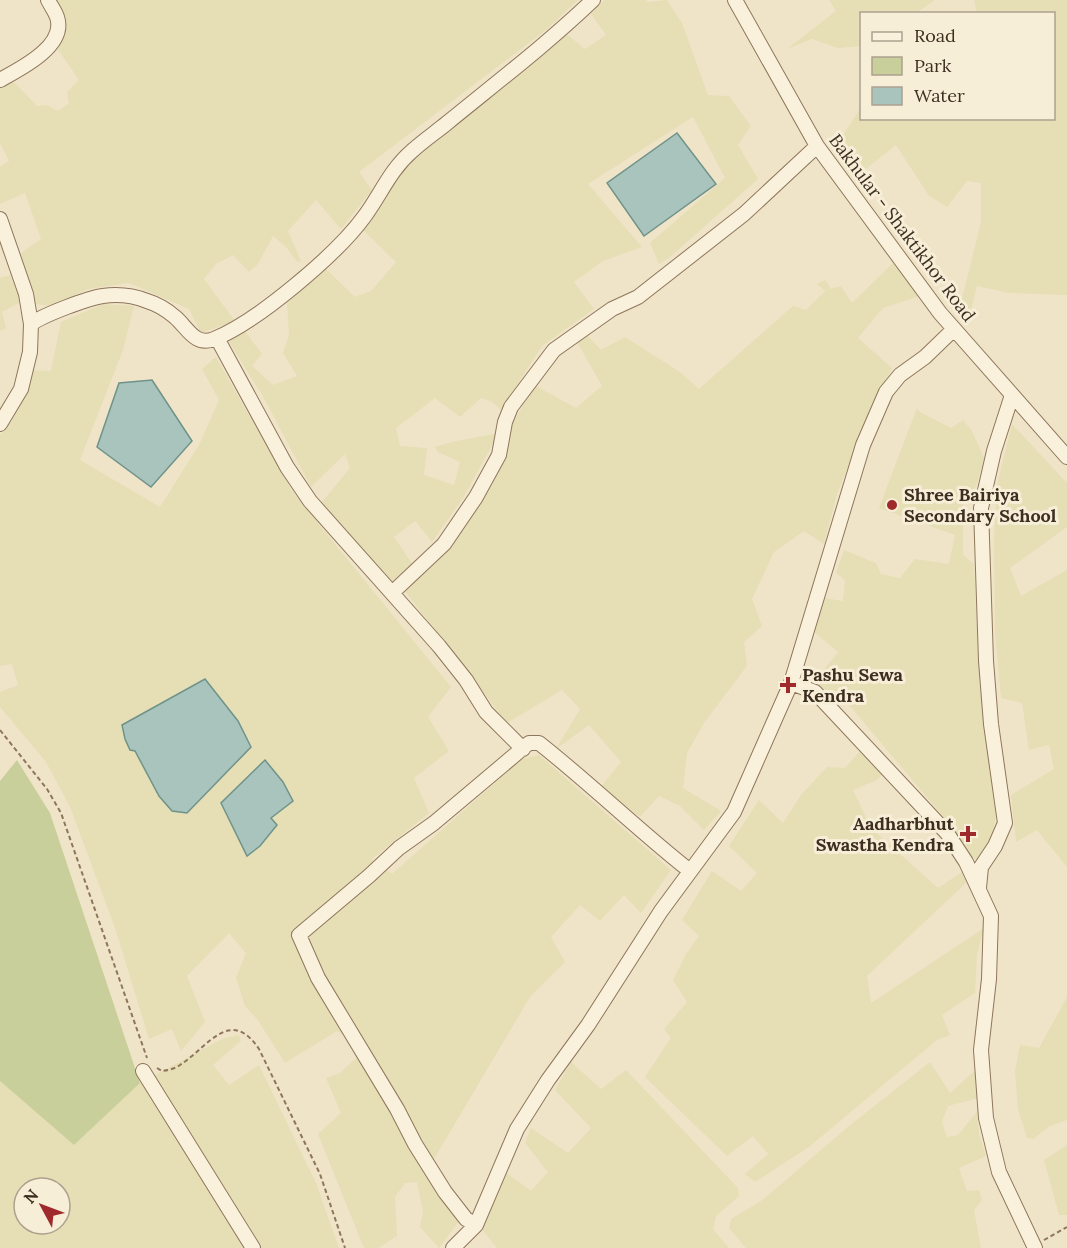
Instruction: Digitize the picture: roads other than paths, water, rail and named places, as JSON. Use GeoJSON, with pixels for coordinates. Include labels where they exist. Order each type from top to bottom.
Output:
{"type":"FeatureCollection","features":[{"type":"Feature","properties":{"kind":"street"},"geometry":{"type":"LineString","coordinates":[[0,80],[45,52],[58,34],[58,19],[48,0]]}},
{"type":"Feature","properties":{"kind":"street"},"geometry":{"type":"LineString","coordinates":[[31,324],[40,317],[97,297],[127,296],[148,301],[163,308],[175,317],[192,336],[202,341],[217,338],[252,318],[306,275],[341,243],[364,217],[386,179],[412,150],[502,79],[593,0]]}},
{"type":"Feature","properties":{"kind":"street","name":"Bakhular - Shaktikhor Road"},"geometry":{"type":"LineString","coordinates":[[735,0],[817,146],[940,313],[1067,457]]}},
{"type":"Feature","properties":{"kind":"street"},"geometry":{"type":"LineString","coordinates":[[392,593],[444,544],[476,497],[499,455],[504,422],[511,407],[554,350],[612,309],[638,297],[744,214],[817,146]]}},
{"type":"Feature","properties":{"kind":"street"},"geometry":{"type":"LineString","coordinates":[[0,424],[21,389],[30,352],[31,324],[26,294],[2,227]]}},
{"type":"Feature","properties":{"kind":"street"},"geometry":{"type":"LineString","coordinates":[[453,1248],[476,1225],[517,1130],[548,1080],[588,1025],[661,911],[734,812],[791,683],[863,444],[886,392],[900,375],[925,357],[954,329]]}},
{"type":"Feature","properties":{"kind":"street"},"geometry":{"type":"LineString","coordinates":[[217,338],[286,467],[309,501],[466,680],[486,712],[523,748]]}},
{"type":"Feature","properties":{"kind":"street"},"geometry":{"type":"LineString","coordinates":[[979,890],[981,867],[995,846],[1005,823],[991,724],[986,661],[981,508],[994,451],[1012,395]]}},
{"type":"Feature","properties":{"kind":"street"},"geometry":{"type":"LineString","coordinates":[[791,683],[815,692],[947,833],[966,862],[991,916],[981,1050],[986,1118],[999,1172],[1034,1247]]}},
{"type":"Feature","properties":{"kind":"street"},"geometry":{"type":"LineString","coordinates":[[476,1225],[466,1219],[445,1192],[415,1144],[397,1109],[318,978],[299,935],[399,848],[434,823],[529,743],[539,743],[690,871]]}},
{"type":"Feature","properties":{"kind":"street"},"geometry":{"type":"LineString","coordinates":[[143,1071],[254,1248]]}},
{"type":"Feature","properties":{"kind":"water"},"geometry":{"type":"Polygon","coordinates":[[[677,133],[716,184],[644,236],[607,183],[677,133]]]}},
{"type":"Feature","properties":{"kind":"water"},"geometry":{"type":"Polygon","coordinates":[[[152,380],[192,441],[151,487],[97,447],[119,383],[152,380]]]}},
{"type":"Feature","properties":{"kind":"water"},"geometry":{"type":"Polygon","coordinates":[[[205,679],[238,721],[251,747],[187,813],[172,811],[159,796],[135,751],[130,750],[122,725],[205,679]]]}},
{"type":"Feature","properties":{"kind":"water"},"geometry":{"type":"Polygon","coordinates":[[[265,760],[283,782],[293,801],[271,818],[277,825],[260,846],[247,856],[221,803],[265,760]]]}},
{"type":"Feature","properties":{"kind":"place","name":"Shree Bairiya Secondary School"},"geometry":{"type":"Point","coordinates":[892,505]}},
{"type":"Feature","properties":{"kind":"place","name":"Pashu Sewa Kendra"},"geometry":{"type":"Point","coordinates":[788,685]}},
{"type":"Feature","properties":{"kind":"place","name":"Aadharbhut Swastha Kendra"},"geometry":{"type":"Point","coordinates":[968,834]}}]}
